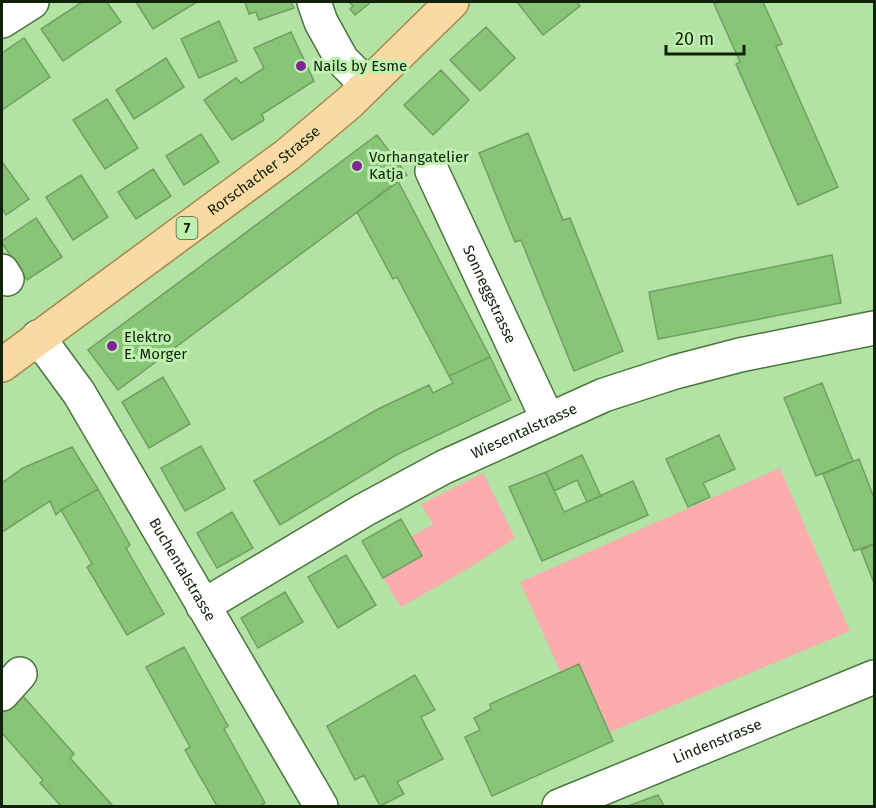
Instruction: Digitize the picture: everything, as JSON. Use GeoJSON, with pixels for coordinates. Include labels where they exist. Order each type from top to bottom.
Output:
{"type":"FeatureCollection","features":[{"type":"Feature","properties":{"kind":"main road","name":"Rorschacher Strasse"},"geometry":{"type":"LineString","coordinates":[[2,365],[287,154],[350,102],[452,2]]}},
{"type":"Feature","properties":{"kind":"street"},"geometry":{"type":"LineString","coordinates":[[2,21],[32,2]]}},
{"type":"Feature","properties":{"kind":"street"},"geometry":{"type":"LineString","coordinates":[[314,2],[321,22],[342,60],[367,85]]}},
{"type":"Feature","properties":{"kind":"street","name":"Sonneggstrasse"},"geometry":{"type":"LineString","coordinates":[[432,171],[548,420]]}},
{"type":"Feature","properties":{"kind":"street","name":"Wiesentalstrasse"},"geometry":{"type":"LineString","coordinates":[[204,606],[364,510],[444,468],[604,395],[675,372],[740,355],[874,328]]}},
{"type":"Feature","properties":{"kind":"street","name":"Buchentalstrasse"},"geometry":{"type":"LineString","coordinates":[[38,337],[79,393],[321,807]]}},
{"type":"Feature","properties":{"kind":"street","name":"Lindenstrasse"},"geometry":{"type":"LineString","coordinates":[[559,807],[874,677]]}},
{"type":"Feature","properties":{"kind":"shaded area"},"geometry":{"type":"Polygon","coordinates":[[[780,468],[850,631],[610,732],[579,664],[560,671],[520,582],[780,468]]]}},
{"type":"Feature","properties":{"kind":"shaded area"},"geometry":{"type":"Polygon","coordinates":[[[483,473],[515,538],[464,571],[401,607],[383,578],[422,556],[411,537],[433,524],[421,504],[483,473]]]}},
{"type":"Feature","properties":{"kind":"building"},"geometry":{"type":"Polygon","coordinates":[[[82,2],[107,2],[121,22],[63,61],[41,29],[82,2]]]}},
{"type":"Feature","properties":{"kind":"building"},"geometry":{"type":"Polygon","coordinates":[[[136,2],[197,2],[153,29],[136,2]]]}},
{"type":"Feature","properties":{"kind":"building"},"geometry":{"type":"Polygon","coordinates":[[[245,2],[291,2],[294,8],[259,20],[256,12],[249,14],[245,2]]]}},
{"type":"Feature","properties":{"kind":"building"},"geometry":{"type":"Polygon","coordinates":[[[349,2],[371,2],[355,15],[350,9],[353,6],[349,2]]]}},
{"type":"Feature","properties":{"kind":"building"},"geometry":{"type":"Polygon","coordinates":[[[517,2],[577,2],[580,6],[543,35],[517,2]]]}},
{"type":"Feature","properties":{"kind":"building"},"geometry":{"type":"Polygon","coordinates":[[[763,2],[782,44],[776,46],[838,187],[798,205],[736,64],[740,62],[714,4],[763,2]]]}},
{"type":"Feature","properties":{"kind":"building"},"geometry":{"type":"Polygon","coordinates":[[[219,21],[237,61],[199,78],[181,39],[219,21]]]}},
{"type":"Feature","properties":{"kind":"building"},"geometry":{"type":"Polygon","coordinates":[[[486,27],[515,58],[480,91],[450,60],[486,27]]]}},
{"type":"Feature","properties":{"kind":"building"},"geometry":{"type":"Polygon","coordinates":[[[291,32],[314,81],[262,114],[264,120],[232,140],[204,100],[236,78],[241,83],[264,68],[254,48],[291,32]]]}},
{"type":"Feature","properties":{"kind":"building"},"geometry":{"type":"Polygon","coordinates":[[[24,38],[50,77],[2,110],[2,53],[24,38]]]}},
{"type":"Feature","properties":{"kind":"building"},"geometry":{"type":"Polygon","coordinates":[[[166,58],[184,87],[134,119],[116,90],[166,58]]]}},
{"type":"Feature","properties":{"kind":"building"},"geometry":{"type":"Polygon","coordinates":[[[441,70],[469,100],[433,135],[404,105],[441,70]]]}},
{"type":"Feature","properties":{"kind":"building"},"geometry":{"type":"Polygon","coordinates":[[[107,99],[138,148],[105,169],[73,120],[107,99]]]}},
{"type":"Feature","properties":{"kind":"building"},"geometry":{"type":"Polygon","coordinates":[[[528,133],[563,220],[570,218],[623,351],[574,371],[521,240],[515,242],[479,153],[528,133]]]}},
{"type":"Feature","properties":{"kind":"building"},"geometry":{"type":"Polygon","coordinates":[[[201,134],[219,162],[184,185],[166,156],[201,134]]]}},
{"type":"Feature","properties":{"kind":"building"},"geometry":{"type":"Polygon","coordinates":[[[377,135],[407,175],[118,390],[88,350],[377,135]]]}},
{"type":"Feature","properties":{"kind":"building"},"geometry":{"type":"Polygon","coordinates":[[[2,162],[29,199],[6,215],[2,208],[2,162]]]}},
{"type":"Feature","properties":{"kind":"building"},"geometry":{"type":"Polygon","coordinates":[[[153,169],[171,196],[136,219],[118,192],[153,169]]]}},
{"type":"Feature","properties":{"kind":"building"},"geometry":{"type":"Polygon","coordinates":[[[81,175],[108,217],[73,240],[46,197],[81,175]]]}},
{"type":"Feature","properties":{"kind":"building"},"geometry":{"type":"Polygon","coordinates":[[[398,181],[490,357],[449,376],[397,277],[393,279],[357,212],[398,181]]]}},
{"type":"Feature","properties":{"kind":"building"},"geometry":{"type":"Polygon","coordinates":[[[36,218],[62,257],[27,280],[2,241],[36,218]]]}},
{"type":"Feature","properties":{"kind":"building"},"geometry":{"type":"Polygon","coordinates":[[[832,255],[841,303],[658,339],[649,292],[832,255]]]}},
{"type":"Feature","properties":{"kind":"building"},"geometry":{"type":"Polygon","coordinates":[[[490,357],[511,400],[398,454],[280,525],[254,481],[378,409],[429,385],[433,393],[453,383],[449,376],[490,357]]]}},
{"type":"Feature","properties":{"kind":"building"},"geometry":{"type":"Polygon","coordinates":[[[163,377],[190,424],[149,448],[122,402],[163,377]]]}},
{"type":"Feature","properties":{"kind":"building"},"geometry":{"type":"Polygon","coordinates":[[[822,383],[853,461],[816,476],[784,398],[822,383]]]}},
{"type":"Feature","properties":{"kind":"building"},"geometry":{"type":"Polygon","coordinates":[[[719,435],[735,469],[703,483],[710,497],[688,507],[666,459],[719,435]]]}},
{"type":"Feature","properties":{"kind":"building"},"geometry":{"type":"Polygon","coordinates":[[[201,446],[225,489],[185,511],[161,468],[201,446]]]}},
{"type":"Feature","properties":{"kind":"building"},"geometry":{"type":"Polygon","coordinates":[[[72,447],[98,489],[56,515],[50,501],[2,532],[2,483],[23,468],[72,447]]]}},
{"type":"Feature","properties":{"kind":"building"},"geometry":{"type":"Polygon","coordinates":[[[582,455],[601,496],[587,502],[577,480],[554,491],[546,472],[582,455]]]}},
{"type":"Feature","properties":{"kind":"building"},"geometry":{"type":"Polygon","coordinates":[[[859,459],[874,498],[874,544],[854,551],[823,474],[859,459]]]}},
{"type":"Feature","properties":{"kind":"building"},"geometry":{"type":"Polygon","coordinates":[[[546,472],[564,512],[633,481],[648,515],[542,561],[509,487],[546,472]]]}},
{"type":"Feature","properties":{"kind":"building"},"geometry":{"type":"Polygon","coordinates":[[[98,489],[130,545],[126,548],[164,614],[127,635],[87,567],[92,564],[61,510],[98,489]]]}},
{"type":"Feature","properties":{"kind":"building"},"geometry":{"type":"Polygon","coordinates":[[[232,512],[253,548],[217,568],[197,533],[232,512]]]}},
{"type":"Feature","properties":{"kind":"building"},"geometry":{"type":"Polygon","coordinates":[[[401,519],[422,556],[383,578],[362,541],[401,519]]]}},
{"type":"Feature","properties":{"kind":"building"},"geometry":{"type":"Polygon","coordinates":[[[874,544],[874,583],[861,550],[874,544]]]}},
{"type":"Feature","properties":{"kind":"building"},"geometry":{"type":"Polygon","coordinates":[[[346,555],[376,605],[338,628],[308,577],[346,555]]]}},
{"type":"Feature","properties":{"kind":"building"},"geometry":{"type":"Polygon","coordinates":[[[285,592],[303,622],[258,648],[241,618],[285,592]]]}},
{"type":"Feature","properties":{"kind":"building"},"geometry":{"type":"Polygon","coordinates":[[[184,647],[228,726],[224,729],[265,803],[260,806],[217,806],[185,750],[190,747],[146,667],[184,647]]]}},
{"type":"Feature","properties":{"kind":"building"},"geometry":{"type":"Polygon","coordinates":[[[579,664],[613,741],[492,796],[465,737],[480,730],[474,718],[491,709],[490,704],[579,664]]]}},
{"type":"Feature","properties":{"kind":"building"},"geometry":{"type":"Polygon","coordinates":[[[415,675],[435,710],[421,717],[443,759],[397,782],[404,794],[380,806],[364,775],[355,780],[327,726],[415,675]]]}},
{"type":"Feature","properties":{"kind":"building"},"geometry":{"type":"Polygon","coordinates":[[[22,695],[74,754],[70,758],[113,806],[61,806],[40,783],[43,780],[2,733],[2,713],[22,695]]]}},
{"type":"Feature","properties":{"kind":"building"},"geometry":{"type":"Polygon","coordinates":[[[658,795],[664,806],[628,806],[658,795]]]}},
{"type":"Feature","properties":{"kind":"place","name":"Nails by Esme"},"geometry":{"type":"Point","coordinates":[301,66]}},
{"type":"Feature","properties":{"kind":"place","name":"Vorhangatelier Katja"},"geometry":{"type":"Point","coordinates":[357,166]}},
{"type":"Feature","properties":{"kind":"place","name":"Elektro E. Morger"},"geometry":{"type":"Point","coordinates":[112,346]}}]}
